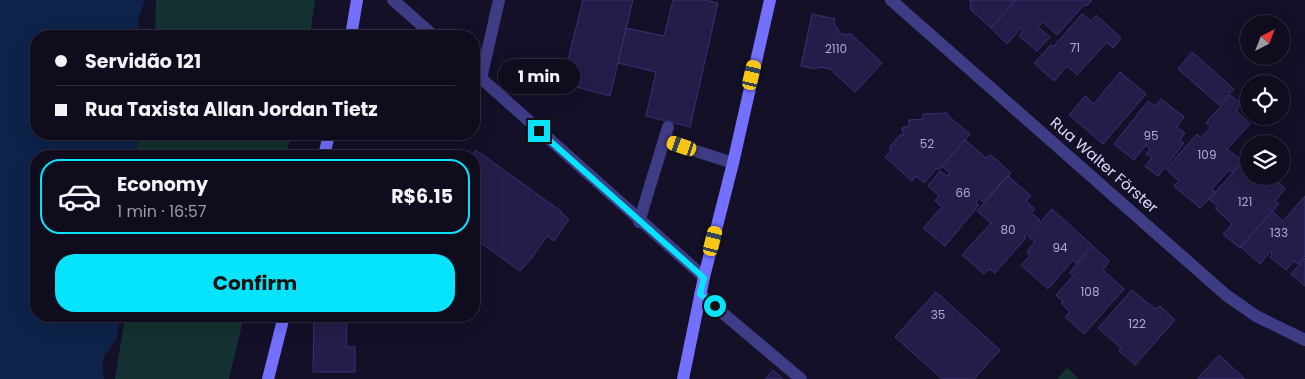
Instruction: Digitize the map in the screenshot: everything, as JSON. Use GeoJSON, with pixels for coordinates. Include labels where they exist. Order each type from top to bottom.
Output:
{"type":"FeatureCollection","features":[{"type":"Feature","properties":{"kind":"main road"},"geometry":{"type":"LineString","coordinates":[[352,30],[357,0]]}},
{"type":"Feature","properties":{"kind":"main road"},"geometry":{"type":"LineString","coordinates":[[683,379],[700,294],[770,0]]}},
{"type":"Feature","properties":{"kind":"main road"},"geometry":{"type":"LineString","coordinates":[[268,379],[282,322]]}},
{"type":"Feature","properties":{"kind":"street"},"geometry":{"type":"LineString","coordinates":[[393,0],[427,30]]}},
{"type":"Feature","properties":{"kind":"street"},"geometry":{"type":"LineString","coordinates":[[480,68],[499,0]]}},
{"type":"Feature","properties":{"kind":"street","name":"Rua Walter Förster"},"geometry":{"type":"LineString","coordinates":[[892,0],[1226,295],[1256,316],[1305,340]]}},
{"type":"Feature","properties":{"kind":"street"},"geometry":{"type":"LineString","coordinates":[[480,77],[704,278]]}},
{"type":"Feature","properties":{"kind":"street"},"geometry":{"type":"LineString","coordinates":[[640,222],[668,126]]}},
{"type":"Feature","properties":{"kind":"street"},"geometry":{"type":"LineString","coordinates":[[665,141],[732,164]]}},
{"type":"Feature","properties":{"kind":"street"},"geometry":{"type":"LineString","coordinates":[[700,294],[801,379]]}},
{"type":"Feature","properties":{"kind":"green space"},"geometry":{"type":"Polygon","coordinates":[[[156,0],[315,0],[311,30],[155,30],[156,0]]]}},
{"type":"Feature","properties":{"kind":"green space"},"geometry":{"type":"Polygon","coordinates":[[[139,140],[290,140],[287,150],[136,150],[139,140]]]}},
{"type":"Feature","properties":{"kind":"green space"},"geometry":{"type":"Polygon","coordinates":[[[124,322],[243,322],[229,379],[115,379],[124,322]]]}},
{"type":"Feature","properties":{"kind":"green space"},"geometry":{"type":"Polygon","coordinates":[[[1067,368],[1079,379],[1057,379],[1067,368]]]}},
{"type":"Feature","properties":{"kind":"water"},"geometry":{"type":"Polygon","coordinates":[[[0,0],[145,0],[138,20],[139,30],[30,30],[30,140],[138,140],[136,150],[30,150],[30,322],[119,322],[117,337],[104,356],[102,366],[104,379],[0,379],[0,0]]]}},
{"type":"Feature","properties":{"kind":"building"},"geometry":{"type":"Polygon","coordinates":[[[583,0],[633,0],[610,96],[562,83],[583,0]]]}},
{"type":"Feature","properties":{"kind":"building"},"geometry":{"type":"Polygon","coordinates":[[[673,0],[705,0],[718,3],[690,127],[646,116],[656,72],[618,63],[626,28],[664,36],[673,0]]]}},
{"type":"Feature","properties":{"kind":"building"},"geometry":{"type":"Polygon","coordinates":[[[970,0],[1016,0],[991,28],[971,10],[970,0]]]}},
{"type":"Feature","properties":{"kind":"building"},"geometry":{"type":"Polygon","coordinates":[[[1016,0],[1092,0],[1087,6],[1085,4],[1057,35],[1043,22],[1038,27],[1050,37],[1037,51],[1019,36],[1023,30],[1021,28],[1007,44],[991,28],[1016,0]]]}},
{"type":"Feature","properties":{"kind":"building"},"geometry":{"type":"Polygon","coordinates":[[[812,14],[835,19],[834,23],[839,31],[838,33],[848,35],[850,33],[882,63],[855,92],[830,69],[801,66],[812,14]]]}},
{"type":"Feature","properties":{"kind":"building"},"geometry":{"type":"Polygon","coordinates":[[[1082,14],[1091,21],[1096,15],[1121,38],[1113,48],[1107,42],[1077,75],[1067,66],[1054,81],[1034,63],[1051,45],[1053,47],[1082,14]]]}},
{"type":"Feature","properties":{"kind":"building"},"geometry":{"type":"Polygon","coordinates":[[[1192,52],[1234,89],[1219,105],[1178,69],[1192,52]]]}},
{"type":"Feature","properties":{"kind":"building"},"geometry":{"type":"Polygon","coordinates":[[[1120,72],[1146,94],[1103,144],[1069,115],[1085,96],[1094,104],[1120,72]]]}},
{"type":"Feature","properties":{"kind":"building"},"geometry":{"type":"Polygon","coordinates":[[[1230,95],[1240,103],[1236,110],[1240,114],[1240,125],[1249,125],[1227,149],[1240,159],[1240,163],[1232,172],[1229,170],[1212,189],[1215,192],[1200,208],[1174,186],[1179,181],[1166,169],[1197,134],[1201,138],[1211,127],[1206,123],[1230,95]]]}},
{"type":"Feature","properties":{"kind":"building"},"geometry":{"type":"Polygon","coordinates":[[[1161,99],[1184,117],[1177,127],[1185,133],[1180,140],[1184,143],[1158,176],[1145,166],[1152,158],[1146,154],[1150,149],[1146,145],[1134,160],[1114,144],[1148,101],[1155,106],[1161,99]]]}},
{"type":"Feature","properties":{"kind":"building"},"geometry":{"type":"Polygon","coordinates":[[[947,113],[970,134],[939,170],[937,168],[924,183],[916,176],[912,181],[885,157],[891,150],[889,148],[901,134],[904,136],[902,128],[909,126],[909,120],[923,119],[923,114],[947,113]]]}},
{"type":"Feature","properties":{"kind":"building"},"geometry":{"type":"Polygon","coordinates":[[[965,140],[986,158],[991,155],[1011,173],[983,202],[979,199],[976,203],[979,205],[945,246],[923,228],[942,207],[935,201],[939,196],[928,186],[940,171],[947,176],[950,173],[942,166],[965,140]]]}},
{"type":"Feature","properties":{"kind":"building"},"geometry":{"type":"Polygon","coordinates":[[[480,153],[569,219],[554,241],[547,236],[520,271],[480,242],[480,153]]]}},
{"type":"Feature","properties":{"kind":"building"},"geometry":{"type":"Polygon","coordinates":[[[1240,165],[1240,185],[1281,185],[1285,189],[1275,201],[1279,204],[1240,248],[1223,234],[1232,224],[1215,208],[1217,206],[1209,199],[1240,165]]]}},
{"type":"Feature","properties":{"kind":"building"},"geometry":{"type":"Polygon","coordinates":[[[1008,176],[1031,196],[1026,201],[1035,209],[1031,213],[1040,220],[995,273],[989,269],[984,274],[962,255],[991,223],[977,211],[1008,176]]]}},
{"type":"Feature","properties":{"kind":"building"},"geometry":{"type":"Polygon","coordinates":[[[1305,196],[1305,256],[1298,264],[1294,261],[1286,270],[1270,257],[1272,255],[1271,251],[1260,264],[1241,247],[1272,211],[1283,221],[1305,196]]]}},
{"type":"Feature","properties":{"kind":"building"},"geometry":{"type":"Polygon","coordinates":[[[1052,209],[1092,245],[1076,263],[1073,260],[1048,289],[1021,265],[1030,256],[1027,251],[1035,242],[1028,236],[1052,209]]]}},
{"type":"Feature","properties":{"kind":"building"},"geometry":{"type":"Polygon","coordinates":[[[1093,246],[1109,261],[1103,270],[1124,289],[1084,334],[1065,317],[1070,312],[1056,295],[1073,276],[1069,273],[1093,246]]]}},
{"type":"Feature","properties":{"kind":"building"},"geometry":{"type":"Polygon","coordinates":[[[1305,258],[1305,286],[1291,274],[1305,258]]]}},
{"type":"Feature","properties":{"kind":"building"},"geometry":{"type":"Polygon","coordinates":[[[1132,290],[1155,309],[1160,306],[1175,320],[1135,365],[1119,351],[1121,348],[1098,328],[1132,290]]]}},
{"type":"Feature","properties":{"kind":"building"},"geometry":{"type":"Polygon","coordinates":[[[936,292],[1000,350],[974,379],[942,379],[895,337],[936,292]]]}},
{"type":"Feature","properties":{"kind":"building"},"geometry":{"type":"Polygon","coordinates":[[[314,322],[347,322],[346,347],[355,347],[355,372],[313,372],[314,322]]]}},
{"type":"Feature","properties":{"kind":"building"},"geometry":{"type":"Polygon","coordinates":[[[1219,355],[1245,379],[1197,379],[1219,355]]]}},
{"type":"Feature","properties":{"kind":"building"},"geometry":{"type":"Polygon","coordinates":[[[773,370],[783,379],[765,379],[773,370]]]}},
{"type":"Feature","properties":{"kind":"route"},"geometry":{"type":"LineString","coordinates":[[539,131],[704,278],[700,294],[715,306]]}}]}
